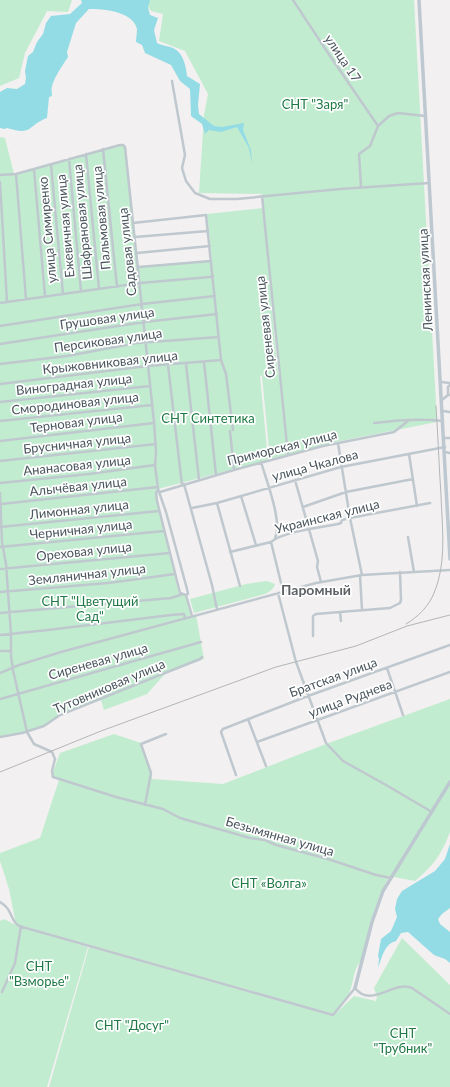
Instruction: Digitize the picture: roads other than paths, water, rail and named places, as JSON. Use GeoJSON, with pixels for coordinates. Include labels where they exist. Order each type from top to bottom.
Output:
{"type":"FeatureCollection","features":[{"type":"Feature","properties":{"kind":"street","name":"улица 17"},"geometry":{"type":"LineString","coordinates":[[293,0],[378,126]]}},
{"type":"Feature","properties":{"kind":"street","name":"Ленинская улица"},"geometry":{"type":"LineString","coordinates":[[419,0],[444,438],[448,467],[450,558]]}},
{"type":"Feature","properties":{"kind":"street"},"geometry":{"type":"LineString","coordinates":[[172,81],[185,155],[182,168],[186,181],[196,193],[210,199],[237,199],[361,187],[429,183]]}},
{"type":"Feature","properties":{"kind":"street"},"geometry":{"type":"LineString","coordinates":[[361,187],[359,154],[370,146],[378,126],[389,116],[398,113],[425,116]]}},
{"type":"Feature","properties":{"kind":"street","name":"Садовая улица"},"geometry":{"type":"LineString","coordinates":[[0,174],[16,174],[121,144],[125,146],[139,267],[156,444],[155,465],[158,488]]}},
{"type":"Feature","properties":{"kind":"street","name":"Пальмовая улица"},"geometry":{"type":"LineString","coordinates":[[104,149],[117,286]]}},
{"type":"Feature","properties":{"kind":"street","name":"Шафрановая улица"},"geometry":{"type":"LineString","coordinates":[[86,154],[99,289]]}},
{"type":"Feature","properties":{"kind":"street","name":"Ежевичная улица"},"geometry":{"type":"LineString","coordinates":[[69,159],[81,291]]}},
{"type":"Feature","properties":{"kind":"street","name":"улица Симиренко"},"geometry":{"type":"LineString","coordinates":[[51,165],[63,294]]}},
{"type":"Feature","properties":{"kind":"street"},"geometry":{"type":"LineString","coordinates":[[34,169],[45,296]]}},
{"type":"Feature","properties":{"kind":"street"},"geometry":{"type":"LineString","coordinates":[[16,174],[26,299]]}},
{"type":"Feature","properties":{"kind":"street"},"geometry":{"type":"LineString","coordinates":[[0,182],[7,302]]}},
{"type":"Feature","properties":{"kind":"street","name":"Сиреневая улица"},"geometry":{"type":"LineString","coordinates":[[262,196],[288,455]]}},
{"type":"Feature","properties":{"kind":"street"},"geometry":{"type":"LineString","coordinates":[[133,223],[206,215],[221,360],[226,374],[234,470]]}},
{"type":"Feature","properties":{"kind":"street"},"geometry":{"type":"LineString","coordinates":[[135,237],[208,231]]}},
{"type":"Feature","properties":{"kind":"street"},"geometry":{"type":"LineString","coordinates":[[137,252],[210,246]]}},
{"type":"Feature","properties":{"kind":"street"},"geometry":{"type":"LineString","coordinates":[[139,267],[211,261]]}},
{"type":"Feature","properties":{"kind":"street"},"geometry":{"type":"LineString","coordinates":[[0,303],[117,286],[212,276]]}},
{"type":"Feature","properties":{"kind":"street"},"geometry":{"type":"LineString","coordinates":[[0,326],[142,304],[215,296]]}},
{"type":"Feature","properties":{"kind":"street","name":"Грушовая улица"},"geometry":{"type":"LineString","coordinates":[[0,344],[144,322],[217,314]]}},
{"type":"Feature","properties":{"kind":"street","name":"Персиковая улица"},"geometry":{"type":"LineString","coordinates":[[0,364],[67,356],[137,343],[219,337]]}},
{"type":"Feature","properties":{"kind":"street","name":"Крыжовниковая улица"},"geometry":{"type":"LineString","coordinates":[[0,384],[148,366],[221,360]]}},
{"type":"Feature","properties":{"kind":"street"},"geometry":{"type":"LineString","coordinates":[[204,362],[216,475]]}},
{"type":"Feature","properties":{"kind":"street"},"geometry":{"type":"LineString","coordinates":[[186,364],[199,480]]}},
{"type":"Feature","properties":{"kind":"street"},"geometry":{"type":"LineString","coordinates":[[168,365],[183,484],[192,508],[217,609]]}},
{"type":"Feature","properties":{"kind":"street"},"geometry":{"type":"LineString","coordinates":[[441,382],[450,384],[448,387],[449,395],[442,400]]}},
{"type":"Feature","properties":{"kind":"street","name":"Виноградная улица"},"geometry":{"type":"LineString","coordinates":[[0,402],[150,386]]}},
{"type":"Feature","properties":{"kind":"street","name":"Смородиновая улица"},"geometry":{"type":"LineString","coordinates":[[0,421],[152,405]]}},
{"type":"Feature","properties":{"kind":"street"},"geometry":{"type":"LineString","coordinates":[[443,411],[450,412]]}},
{"type":"Feature","properties":{"kind":"street"},"geometry":{"type":"LineString","coordinates":[[374,423],[394,420],[408,421],[419,419],[443,421]]}},
{"type":"Feature","properties":{"kind":"street","name":"Приморская улица"},"geometry":{"type":"LineString","coordinates":[[158,488],[183,484],[261,462],[338,443],[394,432],[408,421]]}},
{"type":"Feature","properties":{"kind":"street","name":"Терновая улица"},"geometry":{"type":"LineString","coordinates":[[0,441],[154,423]]}},
{"type":"Feature","properties":{"kind":"street"},"geometry":{"type":"LineString","coordinates":[[444,438],[450,438]]}},
{"type":"Feature","properties":{"kind":"street"},"geometry":{"type":"LineString","coordinates":[[338,443],[361,575],[362,610]]}},
{"type":"Feature","properties":{"kind":"street","name":"Брусничная улица"},"geometry":{"type":"LineString","coordinates":[[0,461],[156,444]]}},
{"type":"Feature","properties":{"kind":"street","name":"улица Чкалова"},"geometry":{"type":"LineString","coordinates":[[192,508],[217,503],[341,467],[445,447]]}},
{"type":"Feature","properties":{"kind":"street"},"geometry":{"type":"LineString","coordinates":[[445,452],[450,453]]}},
{"type":"Feature","properties":{"kind":"street"},"geometry":{"type":"LineString","coordinates":[[409,454],[417,506]]}},
{"type":"Feature","properties":{"kind":"street"},"geometry":{"type":"LineString","coordinates":[[261,462],[277,522],[277,534],[275,538]]}},
{"type":"Feature","properties":{"kind":"street","name":"Ананасовая улица"},"geometry":{"type":"LineString","coordinates":[[0,483],[89,474],[155,465]]}},
{"type":"Feature","properties":{"kind":"street"},"geometry":{"type":"LineString","coordinates":[[303,507],[346,492],[414,479]]}},
{"type":"Feature","properties":{"kind":"street"},"geometry":{"type":"LineString","coordinates":[[295,480],[318,561],[317,567],[321,582]]}},
{"type":"Feature","properties":{"kind":"street"},"geometry":{"type":"LineString","coordinates":[[158,488],[156,496],[159,511],[180,593],[184,595],[192,616]]}},
{"type":"Feature","properties":{"kind":"street"},"geometry":{"type":"LineString","coordinates":[[0,613],[171,598],[188,594],[158,488]]}},
{"type":"Feature","properties":{"kind":"street","name":"Алычёвая улица"},"geometry":{"type":"LineString","coordinates":[[1,504],[158,488]]}},
{"type":"Feature","properties":{"kind":"street"},"geometry":{"type":"LineString","coordinates":[[0,493],[1,547],[6,569],[11,651],[14,667],[13,670],[27,732]]}},
{"type":"Feature","properties":{"kind":"street"},"geometry":{"type":"LineString","coordinates":[[241,496],[256,545]]}},
{"type":"Feature","properties":{"kind":"street"},"geometry":{"type":"LineString","coordinates":[[217,503],[240,586]]}},
{"type":"Feature","properties":{"kind":"street","name":"Украинская улица"},"geometry":{"type":"LineString","coordinates":[[230,552],[270,542],[275,538],[309,529],[338,524],[341,523],[342,520],[350,518],[430,503]]}},
{"type":"Feature","properties":{"kind":"street","name":"Лимонная улица"},"geometry":{"type":"LineString","coordinates":[[1,527],[159,511]]}},
{"type":"Feature","properties":{"kind":"street","name":"Черничная улица"},"geometry":{"type":"LineString","coordinates":[[1,547],[164,531]]}},
{"type":"Feature","properties":{"kind":"street"},"geometry":{"type":"LineString","coordinates":[[408,537],[414,572]]}},
{"type":"Feature","properties":{"kind":"street"},"geometry":{"type":"LineString","coordinates":[[270,542],[283,591]]}},
{"type":"Feature","properties":{"kind":"street","name":"Ореховая улица"},"geometry":{"type":"LineString","coordinates":[[0,569],[170,553]]}},
{"type":"Feature","properties":{"kind":"street"},"geometry":{"type":"LineString","coordinates":[[0,673],[61,652],[321,582],[361,575],[450,570]]}},
{"type":"Feature","properties":{"kind":"street"},"geometry":{"type":"LineString","coordinates":[[313,636],[313,616],[316,614],[390,608],[400,603],[400,572]]}},
{"type":"Feature","properties":{"kind":"street","name":"Земляничная улица"},"geometry":{"type":"LineString","coordinates":[[0,592],[102,584],[175,574]]}},
{"type":"Feature","properties":{"kind":"street"},"geometry":{"type":"LineString","coordinates":[[278,593],[290,643],[326,743],[343,761],[432,812]]}},
{"type":"Feature","properties":{"kind":"street"},"geometry":{"type":"LineString","coordinates":[[340,612],[341,621]]}},
{"type":"Feature","properties":{"kind":"street"},"geometry":{"type":"LineString","coordinates":[[0,635],[171,615],[184,614],[185,618]]}},
{"type":"Feature","properties":{"kind":"street","name":"Сиреневая улица"},"geometry":{"type":"LineString","coordinates":[[0,699],[201,642]]}},
{"type":"Feature","properties":{"kind":"street","name":"Братская улица"},"geometry":{"type":"LineString","coordinates":[[236,775],[221,732],[223,729],[308,696],[450,646]]}},
{"type":"Feature","properties":{"kind":"street"},"geometry":{"type":"LineString","coordinates":[[0,651],[11,651]]}},
{"type":"Feature","properties":{"kind":"street","name":"Тутовниковая улица"},"geometry":{"type":"LineString","coordinates":[[0,737],[27,732],[44,726],[60,715],[200,660],[202,657]]}},
{"type":"Feature","properties":{"kind":"street"},"geometry":{"type":"LineString","coordinates":[[386,668],[403,715]]}},
{"type":"Feature","properties":{"kind":"street","name":"улица Руднева"},"geometry":{"type":"LineString","coordinates":[[257,742],[450,672]]}},
{"type":"Feature","properties":{"kind":"street"},"geometry":{"type":"LineString","coordinates":[[248,719],[266,766]]}},
{"type":"Feature","properties":{"kind":"street","name":"Безымянная улица"},"geometry":{"type":"LineString","coordinates":[[27,732],[34,744],[52,752],[55,759],[52,771],[53,777],[165,810],[180,818],[250,838],[265,840],[276,846],[328,859],[376,875],[391,878]]}},
{"type":"Feature","properties":{"kind":"street"},"geometry":{"type":"LineString","coordinates":[[145,805],[151,773],[141,744],[166,734]]}},
{"type":"Feature","properties":{"kind":"street"},"geometry":{"type":"LineString","coordinates":[[0,902],[10,910],[16,924],[21,926],[333,1015],[355,988],[372,922],[383,892],[450,782]]}},
{"type":"Feature","properties":{"kind":"street"},"geometry":{"type":"LineString","coordinates":[[2,992],[16,960],[21,926]]}},
{"type":"Feature","properties":{"kind":"street"},"geometry":{"type":"LineString","coordinates":[[355,988],[361,994],[368,996],[402,987],[409,987],[450,1014]]}},
{"type":"Feature","properties":{"kind":"water"},"geometry":{"type":"Polygon","coordinates":[[[81,0],[150,0],[148,7],[150,15],[158,18],[154,30],[157,43],[176,50],[182,56],[187,76],[200,84],[198,105],[199,114],[214,126],[222,127],[244,123],[243,130],[251,150],[252,164],[249,148],[237,127],[221,132],[209,130],[205,134],[202,124],[191,116],[190,89],[180,81],[171,65],[145,53],[142,45],[136,42],[137,29],[134,23],[130,18],[117,12],[89,9],[76,23],[67,52],[68,57],[52,86],[52,96],[49,97],[47,118],[29,129],[22,131],[0,128],[0,92],[7,88],[17,89],[25,84],[25,71],[28,56],[33,52],[37,42],[43,34],[46,23],[51,16],[70,14],[82,3],[81,0]]]}},
{"type":"Feature","properties":{"kind":"water"},"geometry":{"type":"Polygon","coordinates":[[[450,844],[450,908],[438,919],[440,924],[450,932],[450,963],[445,959],[434,955],[408,932],[401,933],[396,941],[386,948],[378,968],[378,956],[381,939],[391,931],[397,917],[395,909],[397,899],[402,891],[435,871],[445,859],[450,844]]]}},
{"type":"Feature","properties":{"kind":"railway"},"geometry":{"type":"LineString","coordinates":[[406,624],[419,615],[426,607],[434,593],[441,569],[443,532],[436,406]]}},
{"type":"Feature","properties":{"kind":"railway"},"geometry":{"type":"LineString","coordinates":[[0,772],[101,731],[276,667],[356,646],[407,626],[450,615]]}},
{"type":"Feature","properties":{"kind":"district","name":"Паромный"},"geometry":{"type":"Point","coordinates":[316,590]}},
{"type":"Feature","properties":{"kind":"park label","name":"СНТ \"Заря\""},"geometry":{"type":"Point","coordinates":[315,104]}},
{"type":"Feature","properties":{"kind":"park label","name":"СНТ Синтетика"},"geometry":{"type":"Point","coordinates":[208,418]}},
{"type":"Feature","properties":{"kind":"park label","name":"СНТ \"Цветущий Сад\""},"geometry":{"type":"Point","coordinates":[90,608]}},
{"type":"Feature","properties":{"kind":"park label","name":"СНТ «Волга»"},"geometry":{"type":"Point","coordinates":[269,883]}},
{"type":"Feature","properties":{"kind":"park label","name":"СНТ \"Взморье\""},"geometry":{"type":"Point","coordinates":[39,974]}},
{"type":"Feature","properties":{"kind":"park label","name":"СНТ \"Досуг\""},"geometry":{"type":"Point","coordinates":[132,1025]}},
{"type":"Feature","properties":{"kind":"park label","name":"СНТ \"Трубник\""},"geometry":{"type":"Point","coordinates":[403,1040]}}]}
